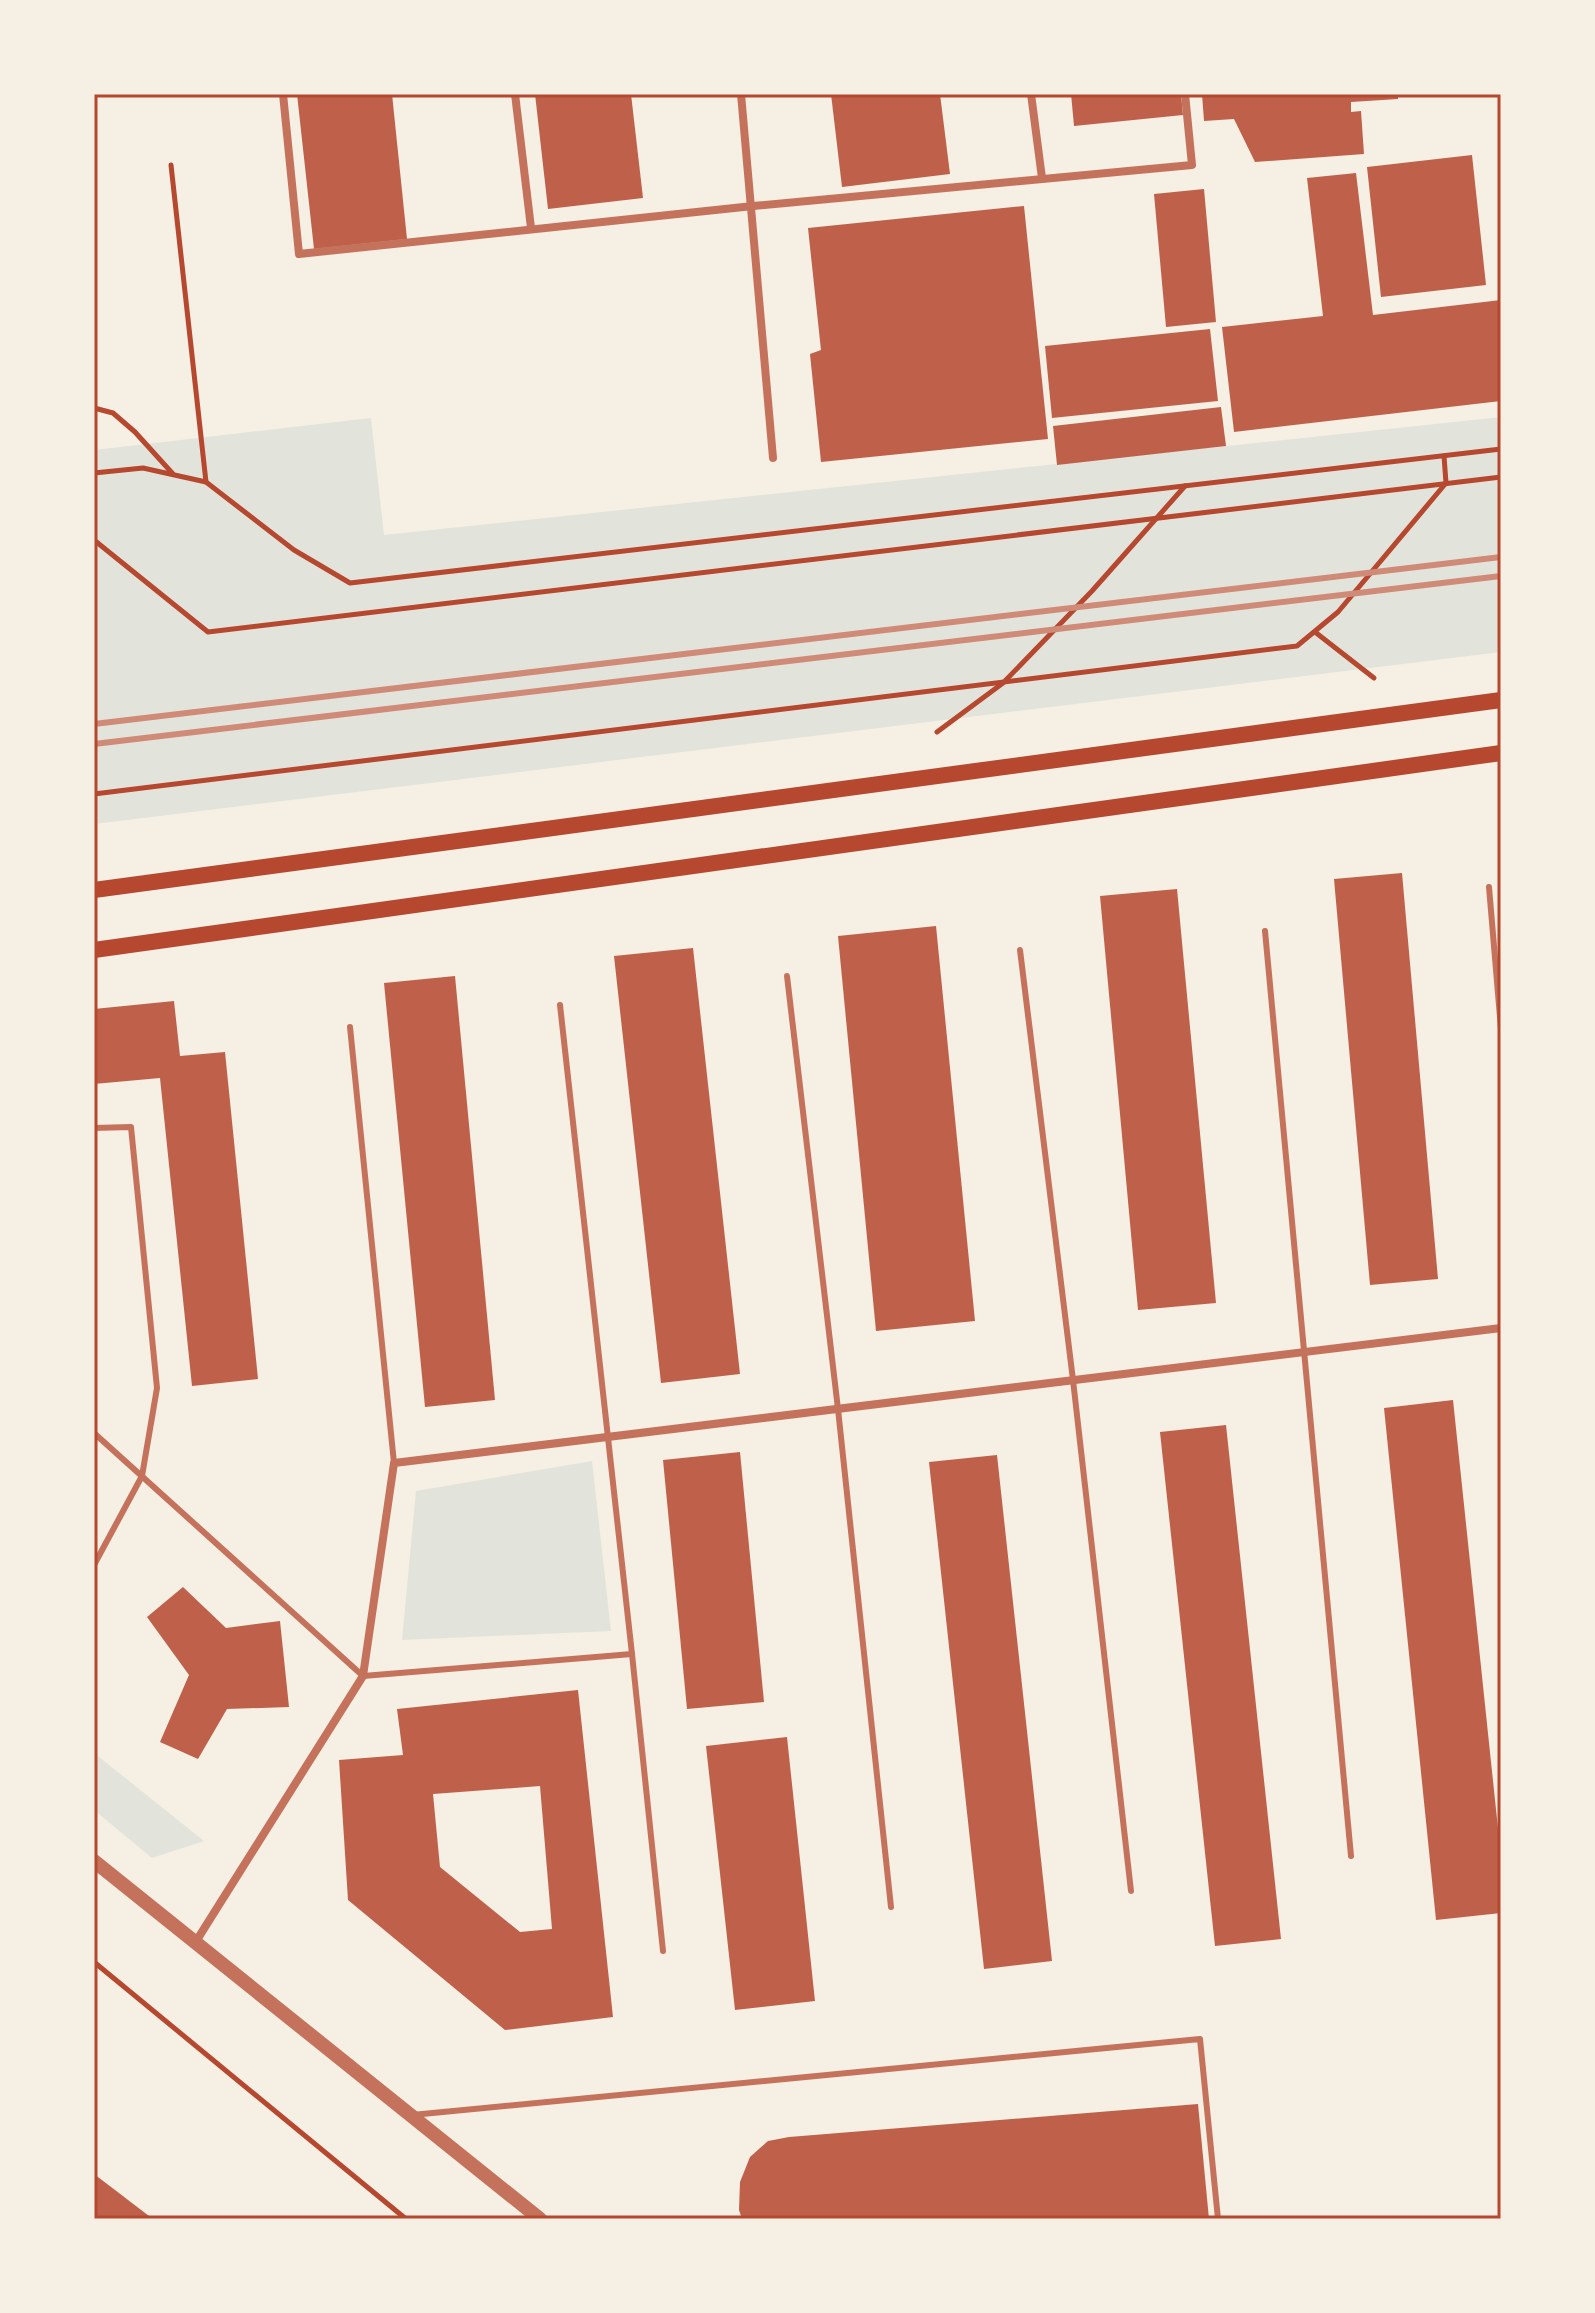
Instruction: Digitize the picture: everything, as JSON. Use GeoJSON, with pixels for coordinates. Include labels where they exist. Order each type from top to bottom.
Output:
{"type":"FeatureCollection","features":[{"type":"Feature","properties":{"kind":"main road"},"geometry":{"type":"LineString","coordinates":[[94,890],[1501,700]]}},
{"type":"Feature","properties":{"kind":"main road"},"geometry":{"type":"LineString","coordinates":[[94,950],[1501,753]]}},
{"type":"Feature","properties":{"kind":"street"},"geometry":{"type":"LineString","coordinates":[[283,94],[299,254],[531,228],[1192,165],[1185,94]]}},
{"type":"Feature","properties":{"kind":"street"},"geometry":{"type":"LineString","coordinates":[[515,94],[531,228]]}},
{"type":"Feature","properties":{"kind":"street"},"geometry":{"type":"LineString","coordinates":[[741,94],[773,458]]}},
{"type":"Feature","properties":{"kind":"street"},"geometry":{"type":"LineString","coordinates":[[1031,94],[1042,178]]}},
{"type":"Feature","properties":{"kind":"street"},"geometry":{"type":"LineString","coordinates":[[195,1943],[363,1676],[394,1463],[1501,1328]]}},
{"type":"Feature","properties":{"kind":"street"},"geometry":{"type":"LineString","coordinates":[[94,1861],[540,2219]]}},
{"type":"Feature","properties":{"kind":"lane"},"geometry":{"type":"LineString","coordinates":[[1489,887],[1501,1029]]}},
{"type":"Feature","properties":{"kind":"lane"},"geometry":{"type":"LineString","coordinates":[[1265,931],[1351,1856]]}},
{"type":"Feature","properties":{"kind":"lane"},"geometry":{"type":"LineString","coordinates":[[1020,950],[1131,1891]]}},
{"type":"Feature","properties":{"kind":"lane"},"geometry":{"type":"LineString","coordinates":[[787,976],[838,1409],[891,1907]]}},
{"type":"Feature","properties":{"kind":"lane"},"geometry":{"type":"LineString","coordinates":[[560,1005],[663,1951]]}},
{"type":"Feature","properties":{"kind":"lane"},"geometry":{"type":"LineString","coordinates":[[350,1027],[394,1463]]}},
{"type":"Feature","properties":{"kind":"lane"},"geometry":{"type":"LineString","coordinates":[[94,1128],[131,1127],[157,1388],[142,1476],[94,1565]]}},
{"type":"Feature","properties":{"kind":"lane"},"geometry":{"type":"LineString","coordinates":[[94,1433],[363,1676],[632,1654]]}},
{"type":"Feature","properties":{"kind":"lane"},"geometry":{"type":"LineString","coordinates":[[411,2115],[1200,2039],[1218,2219]]}},
{"type":"Feature","properties":{"kind":"path"},"geometry":{"type":"LineString","coordinates":[[171,165],[206,482]]}},
{"type":"Feature","properties":{"kind":"path"},"geometry":{"type":"LineString","coordinates":[[94,408],[113,413],[174,475]]}},
{"type":"Feature","properties":{"kind":"path"},"geometry":{"type":"LineString","coordinates":[[94,473],[143,468],[206,482],[294,550],[350,583],[1501,449]]}},
{"type":"Feature","properties":{"kind":"path"},"geometry":{"type":"LineString","coordinates":[[94,794],[1297,646],[1338,612],[1446,483],[1444,456]]}},
{"type":"Feature","properties":{"kind":"path"},"geometry":{"type":"LineString","coordinates":[[94,540],[208,632],[1501,477]]}},
{"type":"Feature","properties":{"kind":"path"},"geometry":{"type":"LineString","coordinates":[[937,732],[1003,683],[1092,591],[1186,486]]}},
{"type":"Feature","properties":{"kind":"path"},"geometry":{"type":"LineString","coordinates":[[1315,632],[1374,678]]}},
{"type":"Feature","properties":{"kind":"path"},"geometry":{"type":"LineString","coordinates":[[94,1962],[406,2219]]}},
{"type":"Feature","properties":{"kind":"shaded area"},"geometry":{"type":"Polygon","coordinates":[[[1501,417],[1501,652],[94,824],[94,450],[371,418],[384,535],[1501,417]]]}},
{"type":"Feature","properties":{"kind":"shaded area"},"geometry":{"type":"Polygon","coordinates":[[[592,1461],[611,1631],[402,1640],[416,1491],[592,1461]]]}},
{"type":"Feature","properties":{"kind":"shaded area"},"geometry":{"type":"Polygon","coordinates":[[[94,1753],[204,1841],[152,1858],[94,1810],[94,1753]]]}},
{"type":"Feature","properties":{"kind":"building"},"geometry":{"type":"Polygon","coordinates":[[[297,94],[392,94],[407,239],[314,249],[297,94]]]}},
{"type":"Feature","properties":{"kind":"building"},"geometry":{"type":"Polygon","coordinates":[[[535,94],[631,94],[643,198],[548,209],[535,94]]]}},
{"type":"Feature","properties":{"kind":"building"},"geometry":{"type":"Polygon","coordinates":[[[831,94],[940,94],[950,174],[842,187],[831,94]]]}},
{"type":"Feature","properties":{"kind":"building"},"geometry":{"type":"Polygon","coordinates":[[[1071,94],[1181,94],[1183,115],[1074,126],[1071,94]]]}},
{"type":"Feature","properties":{"kind":"building"},"geometry":{"type":"Polygon","coordinates":[[[1202,94],[1398,94],[1398,99],[1351,102],[1351,112],[1361,111],[1364,154],[1255,162],[1234,119],[1204,121],[1202,94]]]}},
{"type":"Feature","properties":{"kind":"building"},"geometry":{"type":"Polygon","coordinates":[[[1472,155],[1486,285],[1381,297],[1367,167],[1472,155]]]}},
{"type":"Feature","properties":{"kind":"building"},"geometry":{"type":"Polygon","coordinates":[[[1356,173],[1373,315],[1501,300],[1501,401],[1234,432],[1222,327],[1323,316],[1307,178],[1356,173]]]}},
{"type":"Feature","properties":{"kind":"building"},"geometry":{"type":"Polygon","coordinates":[[[1204,189],[1216,322],[1166,327],[1154,194],[1204,189]]]}},
{"type":"Feature","properties":{"kind":"building"},"geometry":{"type":"Polygon","coordinates":[[[1024,206],[1048,439],[821,462],[810,354],[821,350],[808,228],[1024,206]]]}},
{"type":"Feature","properties":{"kind":"building"},"geometry":{"type":"Polygon","coordinates":[[[1210,329],[1218,401],[1052,418],[1045,346],[1210,329]]]}},
{"type":"Feature","properties":{"kind":"building"},"geometry":{"type":"Polygon","coordinates":[[[1221,407],[1226,446],[1057,465],[1053,426],[1221,407]]]}},
{"type":"Feature","properties":{"kind":"building"},"geometry":{"type":"Polygon","coordinates":[[[1402,873],[1438,1279],[1370,1285],[1334,879],[1402,873]]]}},
{"type":"Feature","properties":{"kind":"building"},"geometry":{"type":"Polygon","coordinates":[[[1177,889],[1216,1303],[1138,1310],[1100,896],[1177,889]]]}},
{"type":"Feature","properties":{"kind":"building"},"geometry":{"type":"Polygon","coordinates":[[[936,926],[975,1321],[876,1331],[838,936],[936,926]]]}},
{"type":"Feature","properties":{"kind":"building"},"geometry":{"type":"Polygon","coordinates":[[[693,948],[740,1374],[661,1383],[614,956],[693,948]]]}},
{"type":"Feature","properties":{"kind":"building"},"geometry":{"type":"Polygon","coordinates":[[[455,976],[495,1400],[425,1407],[384,983],[455,976]]]}},
{"type":"Feature","properties":{"kind":"building"},"geometry":{"type":"Polygon","coordinates":[[[174,1001],[180,1056],[225,1052],[258,1379],[192,1386],[160,1078],[94,1084],[94,1009],[174,1001]]]}},
{"type":"Feature","properties":{"kind":"building"},"geometry":{"type":"Polygon","coordinates":[[[1453,1400],[1501,1857],[1501,1913],[1436,1920],[1384,1408],[1453,1400]]]}},
{"type":"Feature","properties":{"kind":"building"},"geometry":{"type":"Polygon","coordinates":[[[1226,1425],[1281,1939],[1215,1946],[1160,1432],[1226,1425]]]}},
{"type":"Feature","properties":{"kind":"building"},"geometry":{"type":"Polygon","coordinates":[[[740,1452],[764,1702],[687,1709],[663,1460],[740,1452]]]}},
{"type":"Feature","properties":{"kind":"building"},"geometry":{"type":"Polygon","coordinates":[[[997,1455],[1052,1961],[984,1969],[929,1462],[997,1455]]]}},
{"type":"Feature","properties":{"kind":"building"},"geometry":{"type":"Polygon","coordinates":[[[183,1587],[226,1628],[280,1621],[289,1707],[227,1709],[198,1759],[160,1742],[189,1675],[147,1617],[183,1587]]]}},
{"type":"Feature","properties":{"kind":"building"},"geometry":{"type":"Polygon","coordinates":[[[578,1690],[613,2017],[505,2030],[348,1900],[339,1760],[403,1755],[397,1709],[578,1690]],[[540,1786],[433,1794],[440,1867],[520,1932],[552,1929],[540,1786]]]}},
{"type":"Feature","properties":{"kind":"building"},"geometry":{"type":"Polygon","coordinates":[[[787,1737],[815,2001],[735,2010],[706,1746],[787,1737]]]}},
{"type":"Feature","properties":{"kind":"building"},"geometry":{"type":"Polygon","coordinates":[[[1198,2104],[1209,2219],[742,2219],[739,2210],[740,2182],[750,2157],[768,2141],[1198,2104]]]}},
{"type":"Feature","properties":{"kind":"building"},"geometry":{"type":"Polygon","coordinates":[[[94,2174],[153,2219],[94,2219],[94,2174]]]}},
{"type":"Feature","properties":{"kind":"railway"},"geometry":{"type":"LineString","coordinates":[[94,724],[1501,557]]}},
{"type":"Feature","properties":{"kind":"railway"},"geometry":{"type":"LineString","coordinates":[[94,744],[1501,576]]}}]}
